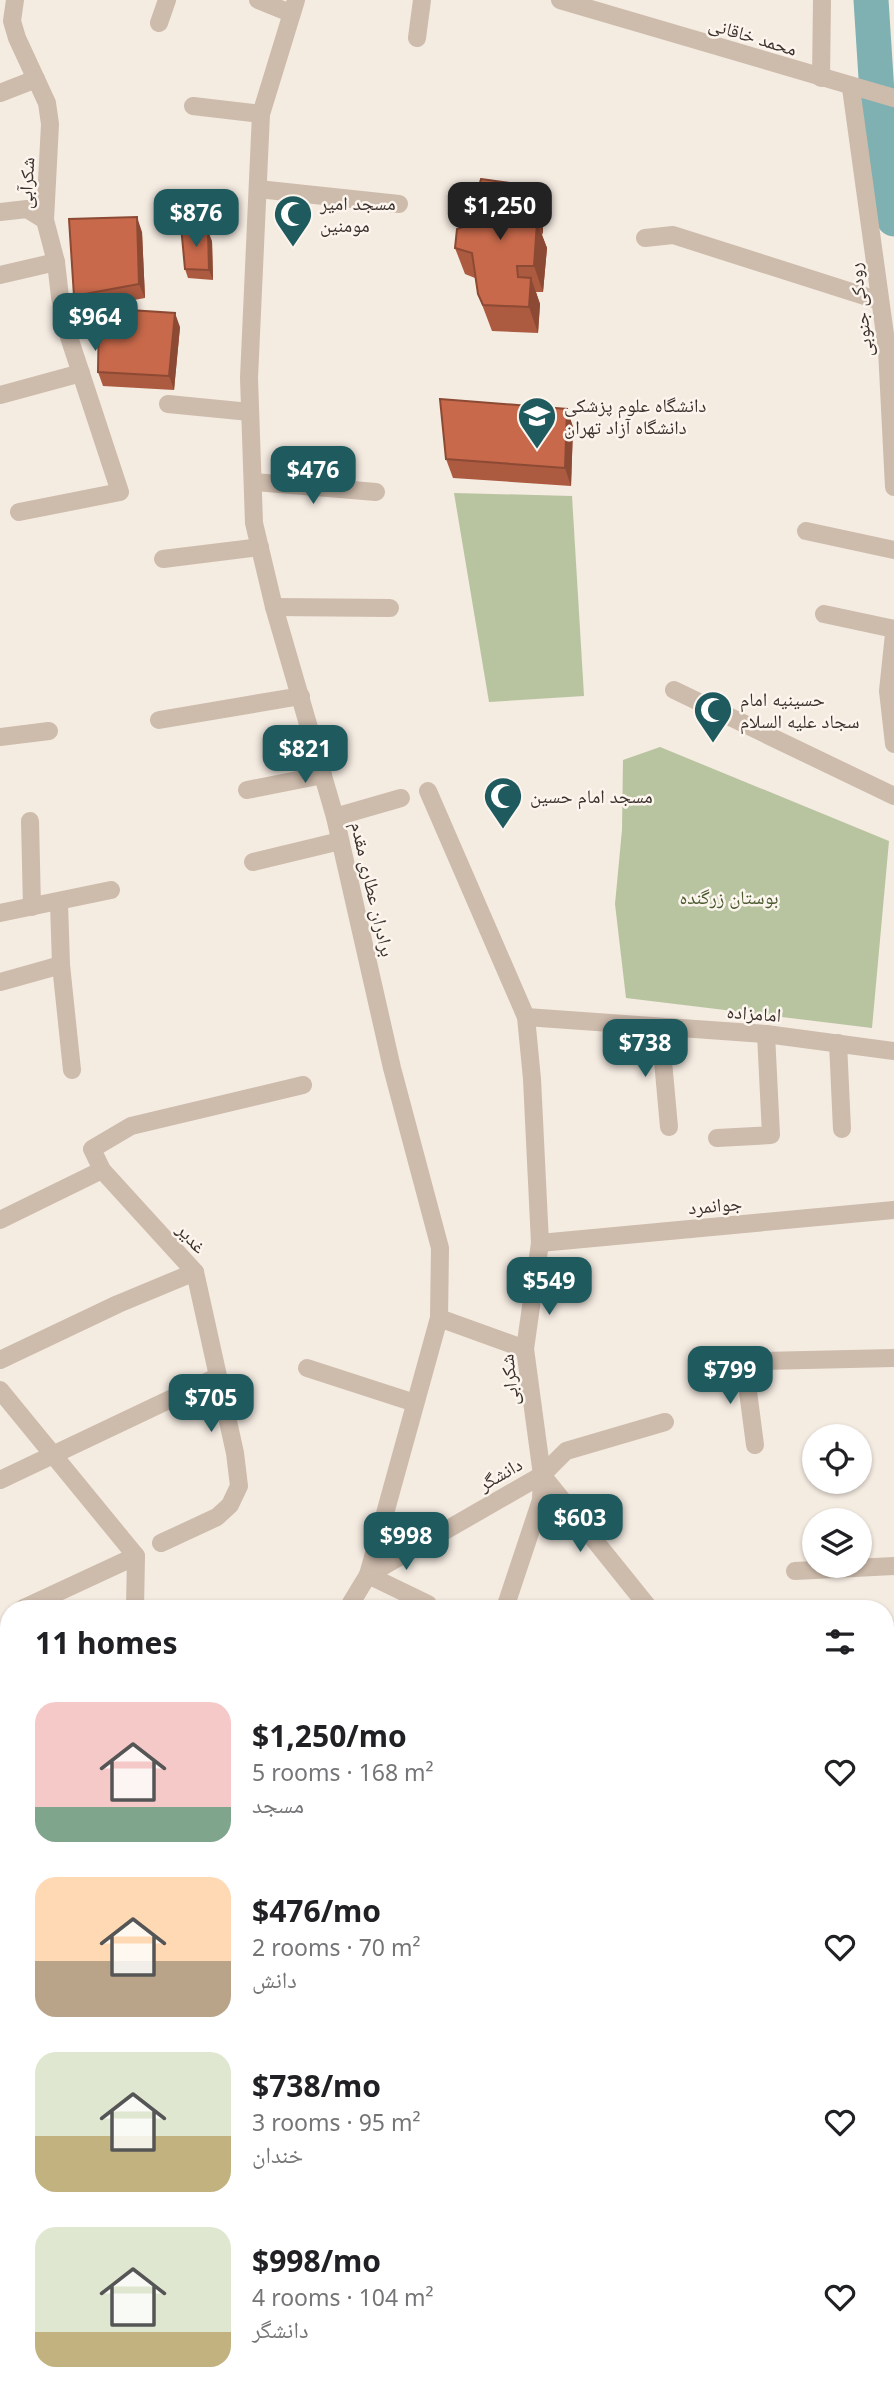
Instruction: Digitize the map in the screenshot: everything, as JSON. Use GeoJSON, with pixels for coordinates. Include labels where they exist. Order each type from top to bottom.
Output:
{"type":"FeatureCollection","features":[{"type":"Feature","properties":{"kind":"street","name":"شکرآبی"},"geometry":{"type":"LineString","coordinates":[[15,0],[12,21],[17,38],[47,103],[50,124],[45,220],[67,331],[120,492],[19,512]]}},
{"type":"Feature","properties":{"kind":"street"},"geometry":{"type":"LineString","coordinates":[[159,23],[167,0]]}},
{"type":"Feature","properties":{"kind":"street"},"geometry":{"type":"LineString","coordinates":[[258,0],[293,7]]}},
{"type":"Feature","properties":{"kind":"street"},"geometry":{"type":"LineString","coordinates":[[416,37],[422,0]]}},
{"type":"Feature","properties":{"kind":"street","name":"محمد خاقانی"},"geometry":{"type":"LineString","coordinates":[[560,0],[851,88],[894,98]]}},
{"type":"Feature","properties":{"kind":"street"},"geometry":{"type":"LineString","coordinates":[[821,78],[822,0]]}},
{"type":"Feature","properties":{"kind":"street","name":"برادران عطاری مقدم"},"geometry":{"type":"LineString","coordinates":[[293,7],[261,114],[250,412],[254,523],[274,607],[335,817],[393,1068],[440,1248],[439,1318],[368,1575]]}},
{"type":"Feature","properties":{"kind":"street"},"geometry":{"type":"LineString","coordinates":[[0,93],[36,79]]}},
{"type":"Feature","properties":{"kind":"street","name":"رودکی جنوبی"},"geometry":{"type":"LineString","coordinates":[[851,88],[887,349],[894,486]]}},
{"type":"Feature","properties":{"kind":"street"},"geometry":{"type":"LineString","coordinates":[[193,106],[261,114]]}},
{"type":"Feature","properties":{"kind":"street"},"geometry":{"type":"LineString","coordinates":[[258,190],[399,204]]}},
{"type":"Feature","properties":{"kind":"street"},"geometry":{"type":"LineString","coordinates":[[0,212],[27,209],[45,220]]}},
{"type":"Feature","properties":{"kind":"street"},"geometry":{"type":"LineString","coordinates":[[645,238],[674,235],[880,301]]}},
{"type":"Feature","properties":{"kind":"street"},"geometry":{"type":"LineString","coordinates":[[0,275],[55,262]]}},
{"type":"Feature","properties":{"kind":"street"},"geometry":{"type":"LineString","coordinates":[[0,395],[81,373]]}},
{"type":"Feature","properties":{"kind":"street"},"geometry":{"type":"LineString","coordinates":[[168,404],[250,412]]}},
{"type":"Feature","properties":{"kind":"street"},"geometry":{"type":"LineString","coordinates":[[254,482],[376,492]]}},
{"type":"Feature","properties":{"kind":"street"},"geometry":{"type":"LineString","coordinates":[[806,531],[894,550]]}},
{"type":"Feature","properties":{"kind":"street"},"geometry":{"type":"LineString","coordinates":[[163,559],[260,547]]}},
{"type":"Feature","properties":{"kind":"street"},"geometry":{"type":"LineString","coordinates":[[274,607],[390,608]]}},
{"type":"Feature","properties":{"kind":"street"},"geometry":{"type":"LineString","coordinates":[[824,614],[894,629]]}},
{"type":"Feature","properties":{"kind":"street"},"geometry":{"type":"LineString","coordinates":[[894,635],[888,691],[894,744]]}},
{"type":"Feature","properties":{"kind":"street"},"geometry":{"type":"LineString","coordinates":[[674,690],[894,796]]}},
{"type":"Feature","properties":{"kind":"street"},"geometry":{"type":"LineString","coordinates":[[159,720],[301,696]]}},
{"type":"Feature","properties":{"kind":"street"},"geometry":{"type":"LineString","coordinates":[[0,737],[49,731]]}},
{"type":"Feature","properties":{"kind":"street"},"geometry":{"type":"LineString","coordinates":[[247,790],[323,775]]}},
{"type":"Feature","properties":{"kind":"street"},"geometry":{"type":"LineString","coordinates":[[428,791],[526,1017]]}},
{"type":"Feature","properties":{"kind":"street"},"geometry":{"type":"LineString","coordinates":[[335,817],[401,799]]}},
{"type":"Feature","properties":{"kind":"street"},"geometry":{"type":"LineString","coordinates":[[30,821],[32,907]]}},
{"type":"Feature","properties":{"kind":"street"},"geometry":{"type":"LineString","coordinates":[[253,862],[340,841]]}},
{"type":"Feature","properties":{"kind":"street"},"geometry":{"type":"LineString","coordinates":[[0,913],[59,903],[111,890]]}},
{"type":"Feature","properties":{"kind":"street"},"geometry":{"type":"LineString","coordinates":[[59,903],[61,964],[72,1070]]}},
{"type":"Feature","properties":{"kind":"street"},"geometry":{"type":"LineString","coordinates":[[0,982],[61,964]]}},
{"type":"Feature","properties":{"kind":"street","name":"امامزاده"},"geometry":{"type":"LineString","coordinates":[[526,1017],[766,1034],[894,1051]]}},
{"type":"Feature","properties":{"kind":"street","name":"شکرابی"},"geometry":{"type":"LineString","coordinates":[[508,1600],[541,1500],[542,1475],[524,1349],[540,1243],[526,1017]]}},
{"type":"Feature","properties":{"kind":"street"},"geometry":{"type":"LineString","coordinates":[[660,1028],[669,1127]]}},
{"type":"Feature","properties":{"kind":"street"},"geometry":{"type":"LineString","coordinates":[[717,1138],[771,1135],[766,1034]]}},
{"type":"Feature","properties":{"kind":"street"},"geometry":{"type":"LineString","coordinates":[[838,1043],[842,1129]]}},
{"type":"Feature","properties":{"kind":"street","name":"غدیر"},"geometry":{"type":"LineString","coordinates":[[161,1543],[217,1517],[230,1505],[239,1486],[236,1453],[195,1272],[102,1170],[92,1149],[131,1126],[303,1085]]}},
{"type":"Feature","properties":{"kind":"street"},"geometry":{"type":"LineString","coordinates":[[0,1220],[102,1170]]}},
{"type":"Feature","properties":{"kind":"street","name":"جوانمرد"},"geometry":{"type":"LineString","coordinates":[[540,1243],[894,1210]]}},
{"type":"Feature","properties":{"kind":"street"},"geometry":{"type":"LineString","coordinates":[[0,1360],[118,1304],[195,1272]]}},
{"type":"Feature","properties":{"kind":"street"},"geometry":{"type":"LineString","coordinates":[[439,1318],[524,1349]]}},
{"type":"Feature","properties":{"kind":"street"},"geometry":{"type":"LineString","coordinates":[[718,1362],[894,1358]]}},
{"type":"Feature","properties":{"kind":"street"},"geometry":{"type":"LineString","coordinates":[[744,1361],[755,1445]]}},
{"type":"Feature","properties":{"kind":"street"},"geometry":{"type":"LineString","coordinates":[[307,1368],[415,1403]]}},
{"type":"Feature","properties":{"kind":"street"},"geometry":{"type":"LineString","coordinates":[[0,1480],[217,1377]]}},
{"type":"Feature","properties":{"kind":"street"},"geometry":{"type":"LineString","coordinates":[[0,1390],[136,1556],[135,1600]]}},
{"type":"Feature","properties":{"kind":"street","name":"دانشگر"},"geometry":{"type":"LineString","coordinates":[[353,1600],[368,1575],[542,1475],[566,1451],[665,1422]]}},
{"type":"Feature","properties":{"kind":"street"},"geometry":{"type":"LineString","coordinates":[[542,1475],[643,1600]]}},
{"type":"Feature","properties":{"kind":"street"},"geometry":{"type":"LineString","coordinates":[[41,1600],[136,1556]]}},
{"type":"Feature","properties":{"kind":"street"},"geometry":{"type":"LineString","coordinates":[[795,1571],[894,1566]]}},
{"type":"Feature","properties":{"kind":"street"},"geometry":{"type":"LineString","coordinates":[[368,1575],[420,1600]]}},
{"type":"Feature","properties":{"kind":"green space"},"geometry":{"type":"Polygon","coordinates":[[[454,493],[572,496],[584,696],[489,702],[454,493]]]}},
{"type":"Feature","properties":{"kind":"green space","name":"بوستان زرگنده"},"geometry":{"type":"Polygon","coordinates":[[[660,747],[889,841],[872,1028],[626,998],[615,904],[622,830],[623,760],[660,747]]]}},
{"type":"Feature","properties":{"kind":"building"},"geometry":{"type":"Polygon","coordinates":[[[481,179],[533,186],[533,209],[513,210],[513,220],[537,222],[534,266],[517,266],[518,277],[531,278],[529,307],[483,305],[478,294],[472,253],[455,248],[457,229],[469,225],[468,189],[478,190],[481,179]]]}},
{"type":"Feature","properties":{"kind":"building"},"geometry":{"type":"Polygon","coordinates":[[[137,217],[139,284],[74,296],[69,219],[137,217]]]}},
{"type":"Feature","properties":{"kind":"building"},"geometry":{"type":"Polygon","coordinates":[[[181,226],[208,231],[209,270],[185,269],[181,226]]]}},
{"type":"Feature","properties":{"kind":"building"},"geometry":{"type":"Polygon","coordinates":[[[99,308],[175,313],[169,376],[98,372],[99,308]]]}},
{"type":"Feature","properties":{"kind":"building"},"geometry":{"type":"Polygon","coordinates":[[[440,399],[567,409],[565,468],[446,459],[440,399]]]}},
{"type":"Feature","properties":{"kind":"waterway"},"geometry":{"type":"LineString","coordinates":[[871,0],[880,140],[894,219]]}},
{"type":"Feature","properties":{"kind":"place","name":"مسجد امیر مومنین"},"geometry":{"type":"Point","coordinates":[293,248]}},
{"type":"Feature","properties":{"kind":"place","name":"دانشگاه علوم پزشکی دانشگاه آزاد تهران"},"geometry":{"type":"Point","coordinates":[537,450]}},
{"type":"Feature","properties":{"kind":"place","name":"حسینیه امام سجاد علیه السلام"},"geometry":{"type":"Point","coordinates":[713,744]}},
{"type":"Feature","properties":{"kind":"place","name":"مسجد امام حسین"},"geometry":{"type":"Point","coordinates":[503,830]}}]}
